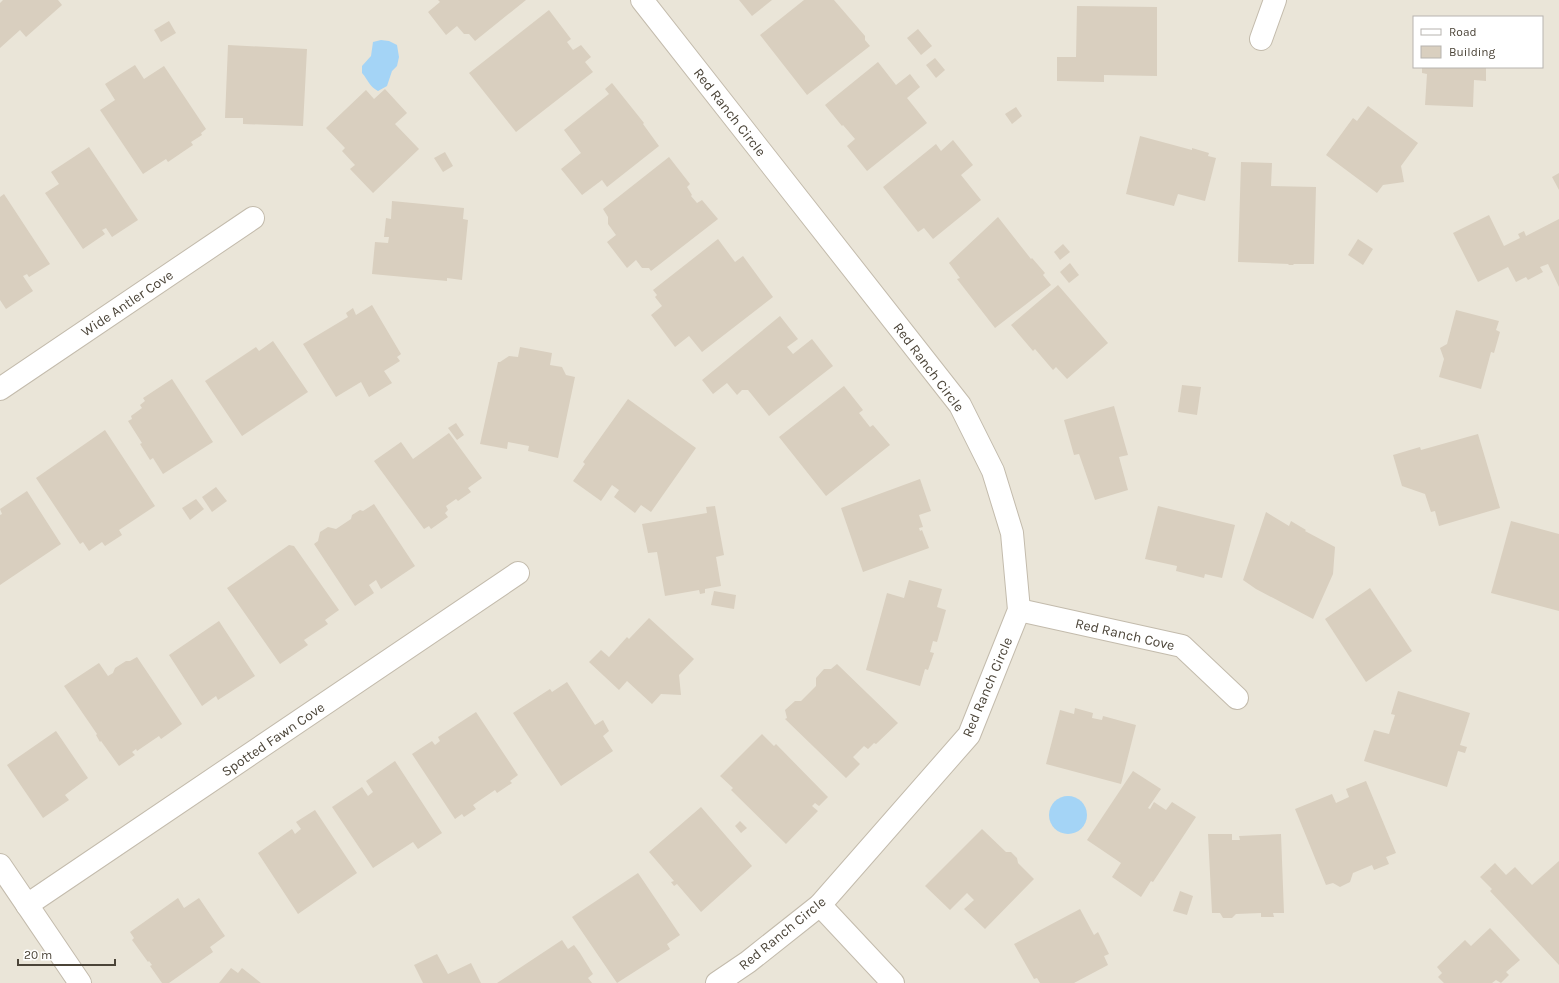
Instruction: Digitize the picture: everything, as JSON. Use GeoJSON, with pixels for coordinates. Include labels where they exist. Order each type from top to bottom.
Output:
{"type":"FeatureCollection","features":[{"type":"Feature","properties":{"kind":"street","name":"Red Ranch Circle"},"geometry":{"type":"LineString","coordinates":[[642,0],[960,405],[993,471],[1012,532],[1018,610],[969,735],[820,905],[748,962],[717,983]]}},
{"type":"Feature","properties":{"kind":"street"},"geometry":{"type":"LineString","coordinates":[[1261,38],[1275,0]]}},
{"type":"Feature","properties":{"kind":"street","name":"Wide Antler Cove"},"geometry":{"type":"LineString","coordinates":[[0,389],[253,218]]}},
{"type":"Feature","properties":{"kind":"street","name":"Spotted Fawn Cove"},"geometry":{"type":"LineString","coordinates":[[27,905],[518,573]]}},
{"type":"Feature","properties":{"kind":"street","name":"Red Ranch Cove"},"geometry":{"type":"LineString","coordinates":[[1018,610],[1182,646],[1237,698]]}},
{"type":"Feature","properties":{"kind":"street"},"geometry":{"type":"LineString","coordinates":[[0,865],[80,983]]}},
{"type":"Feature","properties":{"kind":"street"},"geometry":{"type":"LineString","coordinates":[[820,905],[893,983]]}},
{"type":"Feature","properties":{"kind":"shaded area"},"geometry":{"type":"Polygon","coordinates":[[[0,0],[1559,0],[1559,983],[0,983],[0,0]]]}},
{"type":"Feature","properties":{"kind":"water"},"geometry":{"type":"Polygon","coordinates":[[[381,40],[389,41],[397,45],[399,57],[397,66],[392,71],[387,86],[378,91],[371,85],[362,73],[362,66],[371,56],[373,42],[381,40]]]}},
{"type":"Feature","properties":{"kind":"water"},"geometry":{"type":"Polygon","coordinates":[[[1068,796],[1078,799],[1084,805],[1087,815],[1084,825],[1078,831],[1068,834],[1058,831],[1052,825],[1049,815],[1052,805],[1058,799],[1068,796]]]}},
{"type":"Feature","properties":{"kind":"building"},"geometry":{"type":"Polygon","coordinates":[[[3,0],[58,0],[62,5],[26,37],[20,30],[0,48],[0,3],[3,0]]]}},
{"type":"Feature","properties":{"kind":"building"},"geometry":{"type":"Polygon","coordinates":[[[438,0],[526,0],[475,41],[469,34],[464,34],[457,26],[446,35],[428,12],[440,2],[438,0]]]}},
{"type":"Feature","properties":{"kind":"building"},"geometry":{"type":"Polygon","coordinates":[[[739,0],[772,0],[752,16],[739,0]]]}},
{"type":"Feature","properties":{"kind":"building"},"geometry":{"type":"Polygon","coordinates":[[[804,0],[834,0],[865,36],[865,40],[870,46],[807,95],[760,35],[804,0]]]}},
{"type":"Feature","properties":{"kind":"building"},"geometry":{"type":"Polygon","coordinates":[[[1077,6],[1157,7],[1157,76],[1104,75],[1104,82],[1057,81],[1057,57],[1076,57],[1077,6]]]}},
{"type":"Feature","properties":{"kind":"building"},"geometry":{"type":"Polygon","coordinates":[[[549,10],[571,39],[567,42],[573,50],[581,45],[591,57],[585,62],[593,72],[516,132],[469,73],[549,10]]]}},
{"type":"Feature","properties":{"kind":"building"},"geometry":{"type":"Polygon","coordinates":[[[169,21],[176,33],[161,42],[154,30],[169,21]]]}},
{"type":"Feature","properties":{"kind":"building"},"geometry":{"type":"Polygon","coordinates":[[[918,29],[932,46],[921,55],[907,38],[918,29]]]}},
{"type":"Feature","properties":{"kind":"building"},"geometry":{"type":"Polygon","coordinates":[[[228,45],[307,49],[303,126],[243,124],[243,118],[225,118],[228,45]]]}},
{"type":"Feature","properties":{"kind":"building"},"geometry":{"type":"Polygon","coordinates":[[[935,58],[945,70],[936,78],[926,65],[935,58]]]}},
{"type":"Feature","properties":{"kind":"building"},"geometry":{"type":"Polygon","coordinates":[[[878,62],[896,85],[910,74],[920,87],[907,98],[927,123],[867,171],[847,146],[855,139],[825,105],[878,62]]]}},
{"type":"Feature","properties":{"kind":"building"},"geometry":{"type":"Polygon","coordinates":[[[135,65],[144,79],[164,66],[206,129],[201,133],[202,135],[191,142],[193,145],[168,162],[166,159],[143,174],[100,110],[115,100],[105,84],[135,65]]]}},
{"type":"Feature","properties":{"kind":"building"},"geometry":{"type":"Polygon","coordinates":[[[1422,68],[1486,68],[1486,81],[1474,80],[1473,107],[1425,105],[1427,74],[1422,73],[1422,68]]]}},
{"type":"Feature","properties":{"kind":"building"},"geometry":{"type":"Polygon","coordinates":[[[612,83],[644,123],[643,124],[659,146],[607,187],[602,180],[582,195],[561,169],[581,153],[564,130],[609,94],[605,89],[612,83]]]}},
{"type":"Feature","properties":{"kind":"building"},"geometry":{"type":"Polygon","coordinates":[[[385,89],[407,113],[395,124],[419,149],[373,193],[350,169],[355,165],[342,151],[345,148],[326,128],[366,90],[374,99],[385,89]]]}},
{"type":"Feature","properties":{"kind":"building"},"geometry":{"type":"Polygon","coordinates":[[[1368,106],[1418,143],[1401,166],[1404,182],[1383,185],[1377,193],[1326,155],[1353,118],[1357,121],[1368,106]]]}},
{"type":"Feature","properties":{"kind":"building"},"geometry":{"type":"Polygon","coordinates":[[[1016,107],[1022,116],[1012,124],[1005,114],[1016,107]]]}},
{"type":"Feature","properties":{"kind":"building"},"geometry":{"type":"Polygon","coordinates":[[[1140,136],[1192,150],[1192,148],[1209,153],[1208,156],[1216,158],[1205,201],[1178,194],[1174,206],[1126,194],[1140,136]]]}},
{"type":"Feature","properties":{"kind":"building"},"geometry":{"type":"Polygon","coordinates":[[[953,140],[973,165],[961,175],[981,200],[933,239],[924,228],[918,232],[883,187],[936,144],[941,151],[953,140]]]}},
{"type":"Feature","properties":{"kind":"building"},"geometry":{"type":"Polygon","coordinates":[[[89,147],[138,220],[112,237],[106,228],[102,230],[105,234],[83,249],[45,193],[59,184],[51,172],[89,147]]]}},
{"type":"Feature","properties":{"kind":"building"},"geometry":{"type":"Polygon","coordinates":[[[445,152],[453,166],[443,172],[434,158],[445,152]]]}},
{"type":"Feature","properties":{"kind":"building"},"geometry":{"type":"Polygon","coordinates":[[[669,157],[690,184],[687,187],[692,195],[691,196],[697,203],[702,200],[718,219],[651,271],[649,268],[642,268],[636,260],[627,268],[607,242],[616,235],[608,224],[608,217],[603,209],[669,157]]]}},
{"type":"Feature","properties":{"kind":"building"},"geometry":{"type":"Polygon","coordinates":[[[1241,162],[1272,163],[1271,186],[1316,187],[1314,264],[1288,265],[1289,264],[1238,262],[1241,162]]]}},
{"type":"Feature","properties":{"kind":"building"},"geometry":{"type":"Polygon","coordinates":[[[1559,173],[1559,190],[1552,177],[1559,173]]]}},
{"type":"Feature","properties":{"kind":"building"},"geometry":{"type":"Polygon","coordinates":[[[4,194],[50,264],[29,277],[27,274],[23,276],[33,291],[6,309],[0,300],[0,197],[4,194]]]}},
{"type":"Feature","properties":{"kind":"building"},"geometry":{"type":"Polygon","coordinates":[[[392,201],[464,208],[463,219],[468,220],[462,280],[447,278],[447,281],[372,274],[375,242],[388,243],[389,237],[384,237],[386,218],[391,219],[392,201]]]}},
{"type":"Feature","properties":{"kind":"building"},"geometry":{"type":"Polygon","coordinates":[[[1489,215],[1504,246],[1520,238],[1518,234],[1524,231],[1526,236],[1559,219],[1559,287],[1548,264],[1540,267],[1543,272],[1528,280],[1526,277],[1516,282],[1508,267],[1478,282],[1453,233],[1489,215]]]}},
{"type":"Feature","properties":{"kind":"building"},"geometry":{"type":"Polygon","coordinates":[[[998,217],[1031,259],[1032,258],[1045,273],[1043,275],[1051,285],[995,328],[957,279],[960,278],[949,263],[998,217]]]}},
{"type":"Feature","properties":{"kind":"building"},"geometry":{"type":"Polygon","coordinates":[[[718,239],[735,262],[743,256],[773,297],[702,352],[689,336],[675,347],[651,315],[662,306],[655,297],[657,295],[653,290],[718,239]]]}},
{"type":"Feature","properties":{"kind":"building"},"geometry":{"type":"Polygon","coordinates":[[[1358,239],[1373,249],[1363,265],[1348,255],[1358,239]]]}},
{"type":"Feature","properties":{"kind":"building"},"geometry":{"type":"Polygon","coordinates":[[[1063,244],[1070,252],[1060,260],[1054,252],[1063,244]]]}},
{"type":"Feature","properties":{"kind":"building"},"geometry":{"type":"Polygon","coordinates":[[[1070,263],[1079,275],[1069,283],[1060,272],[1070,263]]]}},
{"type":"Feature","properties":{"kind":"building"},"geometry":{"type":"Polygon","coordinates":[[[1058,285],[1108,343],[1067,379],[1056,367],[1053,370],[1035,349],[1033,351],[1011,325],[1058,285]]]}},
{"type":"Feature","properties":{"kind":"building"},"geometry":{"type":"Polygon","coordinates":[[[372,305],[401,354],[397,357],[400,361],[384,371],[392,383],[369,397],[361,382],[336,397],[303,344],[348,317],[346,313],[353,308],[356,315],[372,305]]]}},
{"type":"Feature","properties":{"kind":"building"},"geometry":{"type":"Polygon","coordinates":[[[1456,310],[1499,321],[1496,330],[1500,332],[1494,353],[1491,352],[1481,389],[1439,377],[1444,359],[1440,348],[1447,344],[1456,310]]]}},
{"type":"Feature","properties":{"kind":"building"},"geometry":{"type":"Polygon","coordinates":[[[780,316],[798,339],[787,347],[793,354],[812,339],[833,366],[769,416],[748,390],[742,390],[737,395],[727,383],[713,394],[702,380],[780,316]]]}},
{"type":"Feature","properties":{"kind":"building"},"geometry":{"type":"Polygon","coordinates":[[[273,341],[308,392],[242,436],[205,381],[256,347],[259,351],[273,341]]]}},
{"type":"Feature","properties":{"kind":"building"},"geometry":{"type":"Polygon","coordinates":[[[520,347],[552,353],[550,365],[562,367],[566,375],[575,377],[558,458],[528,451],[529,446],[508,442],[507,449],[480,444],[498,362],[509,356],[518,357],[520,347]]]}},
{"type":"Feature","properties":{"kind":"building"},"geometry":{"type":"Polygon","coordinates":[[[172,379],[213,442],[163,474],[153,458],[150,460],[140,444],[142,443],[128,421],[132,419],[131,416],[142,408],[140,405],[145,401],[143,398],[172,379]]]}},
{"type":"Feature","properties":{"kind":"building"},"geometry":{"type":"Polygon","coordinates":[[[1182,385],[1201,387],[1197,415],[1178,412],[1182,385]]]}},
{"type":"Feature","properties":{"kind":"building"},"geometry":{"type":"Polygon","coordinates":[[[844,386],[863,410],[859,413],[870,427],[873,425],[890,445],[826,496],[779,437],[844,386]]]}},
{"type":"Feature","properties":{"kind":"building"},"geometry":{"type":"Polygon","coordinates":[[[628,399],[696,448],[651,512],[641,505],[635,513],[614,497],[619,490],[612,485],[601,501],[573,481],[585,464],[583,462],[628,399]]]}},
{"type":"Feature","properties":{"kind":"building"},"geometry":{"type":"Polygon","coordinates":[[[1114,406],[1128,455],[1119,457],[1128,490],[1095,500],[1079,454],[1074,455],[1064,420],[1114,406]]]}},
{"type":"Feature","properties":{"kind":"building"},"geometry":{"type":"Polygon","coordinates":[[[456,423],[464,435],[457,440],[448,428],[456,423]]]}},
{"type":"Feature","properties":{"kind":"building"},"geometry":{"type":"Polygon","coordinates":[[[105,430],[155,506],[119,530],[122,535],[105,546],[102,542],[89,551],[83,542],[80,544],[36,478],[105,430]]]}},
{"type":"Feature","properties":{"kind":"building"},"geometry":{"type":"Polygon","coordinates":[[[449,433],[482,478],[468,488],[471,492],[458,501],[456,499],[446,506],[448,510],[445,513],[448,517],[431,529],[429,526],[424,529],[374,461],[401,442],[413,459],[449,433]]]}},
{"type":"Feature","properties":{"kind":"building"},"geometry":{"type":"Polygon","coordinates":[[[1478,434],[1500,508],[1439,526],[1435,511],[1431,512],[1425,494],[1402,486],[1393,455],[1420,447],[1421,450],[1478,434]]]}},
{"type":"Feature","properties":{"kind":"building"},"geometry":{"type":"Polygon","coordinates":[[[920,479],[931,511],[919,515],[923,527],[919,528],[920,531],[922,530],[929,548],[863,572],[841,508],[920,479]]]}},
{"type":"Feature","properties":{"kind":"building"},"geometry":{"type":"Polygon","coordinates":[[[216,487],[227,501],[212,512],[202,497],[216,487]]]}},
{"type":"Feature","properties":{"kind":"building"},"geometry":{"type":"Polygon","coordinates":[[[27,491],[61,544],[0,585],[0,515],[2,514],[0,509],[27,491]]]}},
{"type":"Feature","properties":{"kind":"building"},"geometry":{"type":"Polygon","coordinates":[[[196,499],[204,509],[190,520],[182,508],[196,499]]]}},
{"type":"Feature","properties":{"kind":"building"},"geometry":{"type":"Polygon","coordinates":[[[374,504],[415,566],[381,589],[376,580],[369,585],[374,593],[355,606],[314,544],[318,541],[320,532],[328,527],[336,529],[351,519],[352,515],[360,510],[363,511],[374,504]]]}},
{"type":"Feature","properties":{"kind":"building"},"geometry":{"type":"Polygon","coordinates":[[[715,506],[724,555],[716,557],[721,586],[705,589],[705,593],[700,594],[699,590],[665,596],[657,552],[648,553],[642,524],[707,513],[706,507],[715,506]]]}},
{"type":"Feature","properties":{"kind":"building"},"geometry":{"type":"Polygon","coordinates":[[[1158,506],[1235,525],[1222,578],[1205,574],[1204,578],[1176,571],[1177,566],[1145,559],[1158,506]]]}},
{"type":"Feature","properties":{"kind":"building"},"geometry":{"type":"Polygon","coordinates":[[[1266,512],[1289,526],[1291,521],[1306,530],[1305,531],[1335,547],[1333,574],[1313,619],[1256,589],[1243,580],[1266,512]]]}},
{"type":"Feature","properties":{"kind":"building"},"geometry":{"type":"Polygon","coordinates":[[[1511,521],[1559,534],[1559,611],[1491,593],[1511,521]]]}},
{"type":"Feature","properties":{"kind":"building"},"geometry":{"type":"Polygon","coordinates":[[[289,545],[294,546],[339,610],[325,620],[328,624],[304,640],[308,645],[280,664],[227,588],[289,545]]]}},
{"type":"Feature","properties":{"kind":"building"},"geometry":{"type":"Polygon","coordinates":[[[909,580],[942,589],[937,607],[946,610],[937,642],[933,641],[930,652],[934,653],[928,670],[925,669],[920,686],[866,670],[887,593],[904,598],[909,580]]]}},
{"type":"Feature","properties":{"kind":"building"},"geometry":{"type":"Polygon","coordinates":[[[1370,588],[1412,651],[1366,682],[1325,619],[1370,588]]]}},
{"type":"Feature","properties":{"kind":"building"},"geometry":{"type":"Polygon","coordinates":[[[714,591],[736,595],[734,609],[711,605],[714,591]]]}},
{"type":"Feature","properties":{"kind":"building"},"geometry":{"type":"Polygon","coordinates":[[[649,618],[694,659],[679,675],[681,695],[661,694],[652,704],[627,681],[619,690],[589,662],[601,650],[609,657],[627,637],[629,639],[649,618]]]}},
{"type":"Feature","properties":{"kind":"building"},"geometry":{"type":"Polygon","coordinates":[[[219,621],[255,676],[218,700],[216,696],[202,706],[169,655],[219,621]]]}},
{"type":"Feature","properties":{"kind":"building"},"geometry":{"type":"Polygon","coordinates":[[[137,657],[182,724],[161,739],[159,736],[137,751],[136,749],[132,752],[135,755],[119,766],[101,741],[100,742],[96,735],[97,734],[64,686],[99,663],[108,676],[113,673],[115,668],[126,661],[130,661],[137,657]]]}},
{"type":"Feature","properties":{"kind":"building"},"geometry":{"type":"Polygon","coordinates":[[[837,664],[898,723],[876,744],[874,743],[868,749],[864,746],[853,757],[860,764],[846,778],[785,719],[787,718],[785,710],[795,701],[801,701],[816,686],[816,678],[824,669],[831,669],[837,664]]]}},
{"type":"Feature","properties":{"kind":"building"},"geometry":{"type":"Polygon","coordinates":[[[567,682],[595,725],[603,720],[609,731],[603,736],[613,751],[561,786],[513,713],[550,689],[552,692],[567,682]]]}},
{"type":"Feature","properties":{"kind":"building"},"geometry":{"type":"Polygon","coordinates":[[[1398,691],[1470,713],[1460,745],[1467,747],[1465,753],[1458,751],[1447,787],[1364,761],[1374,730],[1389,734],[1395,715],[1391,714],[1398,691]]]}},
{"type":"Feature","properties":{"kind":"building"},"geometry":{"type":"Polygon","coordinates":[[[1075,708],[1093,713],[1092,718],[1102,720],[1103,716],[1136,725],[1121,784],[1046,764],[1060,710],[1074,714],[1075,708]]]}},
{"type":"Feature","properties":{"kind":"building"},"geometry":{"type":"Polygon","coordinates":[[[476,712],[518,775],[510,781],[512,783],[497,793],[495,790],[473,805],[476,809],[464,817],[462,814],[455,819],[412,754],[432,741],[435,745],[440,741],[438,737],[476,712]]]}},
{"type":"Feature","properties":{"kind":"building"},"geometry":{"type":"Polygon","coordinates":[[[56,731],[88,778],[65,795],[69,800],[43,818],[7,765],[56,731]]]}},
{"type":"Feature","properties":{"kind":"building"},"geometry":{"type":"Polygon","coordinates":[[[762,734],[774,746],[776,744],[828,797],[819,806],[815,803],[812,806],[818,811],[786,844],[731,790],[733,788],[720,776],[762,734]]]}},
{"type":"Feature","properties":{"kind":"building"},"geometry":{"type":"Polygon","coordinates":[[[395,761],[442,833],[418,849],[413,842],[373,868],[332,807],[362,787],[368,796],[373,792],[366,781],[395,761]]]}},
{"type":"Feature","properties":{"kind":"building"},"geometry":{"type":"Polygon","coordinates":[[[1133,771],[1161,789],[1148,808],[1150,809],[1154,802],[1166,810],[1172,802],[1196,817],[1153,882],[1151,881],[1141,897],[1112,877],[1121,863],[1087,840],[1133,771]]]}},
{"type":"Feature","properties":{"kind":"building"},"geometry":{"type":"Polygon","coordinates":[[[1366,781],[1396,853],[1386,857],[1389,864],[1374,870],[1372,865],[1353,873],[1350,882],[1340,887],[1333,883],[1326,885],[1295,809],[1332,794],[1336,803],[1349,797],[1346,789],[1366,781]]]}},
{"type":"Feature","properties":{"kind":"building"},"geometry":{"type":"Polygon","coordinates":[[[701,807],[752,866],[701,912],[677,884],[674,886],[671,882],[674,881],[649,852],[701,807]]]}},
{"type":"Feature","properties":{"kind":"building"},"geometry":{"type":"Polygon","coordinates":[[[315,810],[357,873],[298,914],[258,853],[292,829],[295,834],[301,829],[296,822],[315,810]]]}},
{"type":"Feature","properties":{"kind":"building"},"geometry":{"type":"Polygon","coordinates":[[[740,821],[747,828],[741,833],[735,826],[740,821]]]}},
{"type":"Feature","properties":{"kind":"building"},"geometry":{"type":"Polygon","coordinates":[[[982,829],[1006,852],[1011,852],[1017,858],[1018,863],[1034,879],[985,929],[964,909],[974,900],[967,893],[950,910],[925,886],[982,829]]]}},
{"type":"Feature","properties":{"kind":"building"},"geometry":{"type":"Polygon","coordinates":[[[1208,834],[1232,834],[1232,840],[1240,840],[1239,836],[1281,834],[1284,913],[1273,913],[1274,917],[1261,917],[1261,913],[1236,914],[1232,918],[1223,918],[1220,913],[1212,913],[1208,834]]]}},
{"type":"Feature","properties":{"kind":"building"},"geometry":{"type":"Polygon","coordinates":[[[1559,861],[1559,965],[1490,891],[1492,889],[1480,877],[1495,863],[1506,875],[1515,867],[1532,885],[1559,861]]]}},
{"type":"Feature","properties":{"kind":"building"},"geometry":{"type":"Polygon","coordinates":[[[638,873],[680,935],[667,944],[670,949],[617,983],[572,917],[638,873]]]}},
{"type":"Feature","properties":{"kind":"building"},"geometry":{"type":"Polygon","coordinates":[[[1180,891],[1193,896],[1187,915],[1173,911],[1180,891]]]}},
{"type":"Feature","properties":{"kind":"building"},"geometry":{"type":"Polygon","coordinates":[[[178,898],[184,908],[199,898],[225,936],[210,947],[213,952],[169,983],[162,983],[150,966],[152,965],[149,961],[148,962],[132,940],[134,938],[130,932],[178,898]]]}},
{"type":"Feature","properties":{"kind":"building"},"geometry":{"type":"Polygon","coordinates":[[[1080,909],[1094,935],[1098,932],[1109,954],[1104,956],[1108,965],[1074,983],[1040,983],[1037,978],[1034,979],[1014,944],[1080,909]]]}},
{"type":"Feature","properties":{"kind":"building"},"geometry":{"type":"Polygon","coordinates":[[[1490,928],[1520,960],[1506,972],[1509,975],[1501,983],[1496,980],[1492,983],[1444,983],[1438,977],[1442,973],[1437,967],[1465,940],[1471,946],[1490,928]]]}},
{"type":"Feature","properties":{"kind":"building"},"geometry":{"type":"Polygon","coordinates":[[[562,940],[568,949],[574,945],[580,953],[593,974],[588,978],[592,983],[497,983],[562,940]]]}},
{"type":"Feature","properties":{"kind":"building"},"geometry":{"type":"Polygon","coordinates":[[[437,954],[448,974],[471,963],[481,983],[423,983],[414,965],[437,954]]]}},
{"type":"Feature","properties":{"kind":"building"},"geometry":{"type":"Polygon","coordinates":[[[231,968],[238,973],[242,968],[261,983],[219,983],[231,968]]]}}]}
